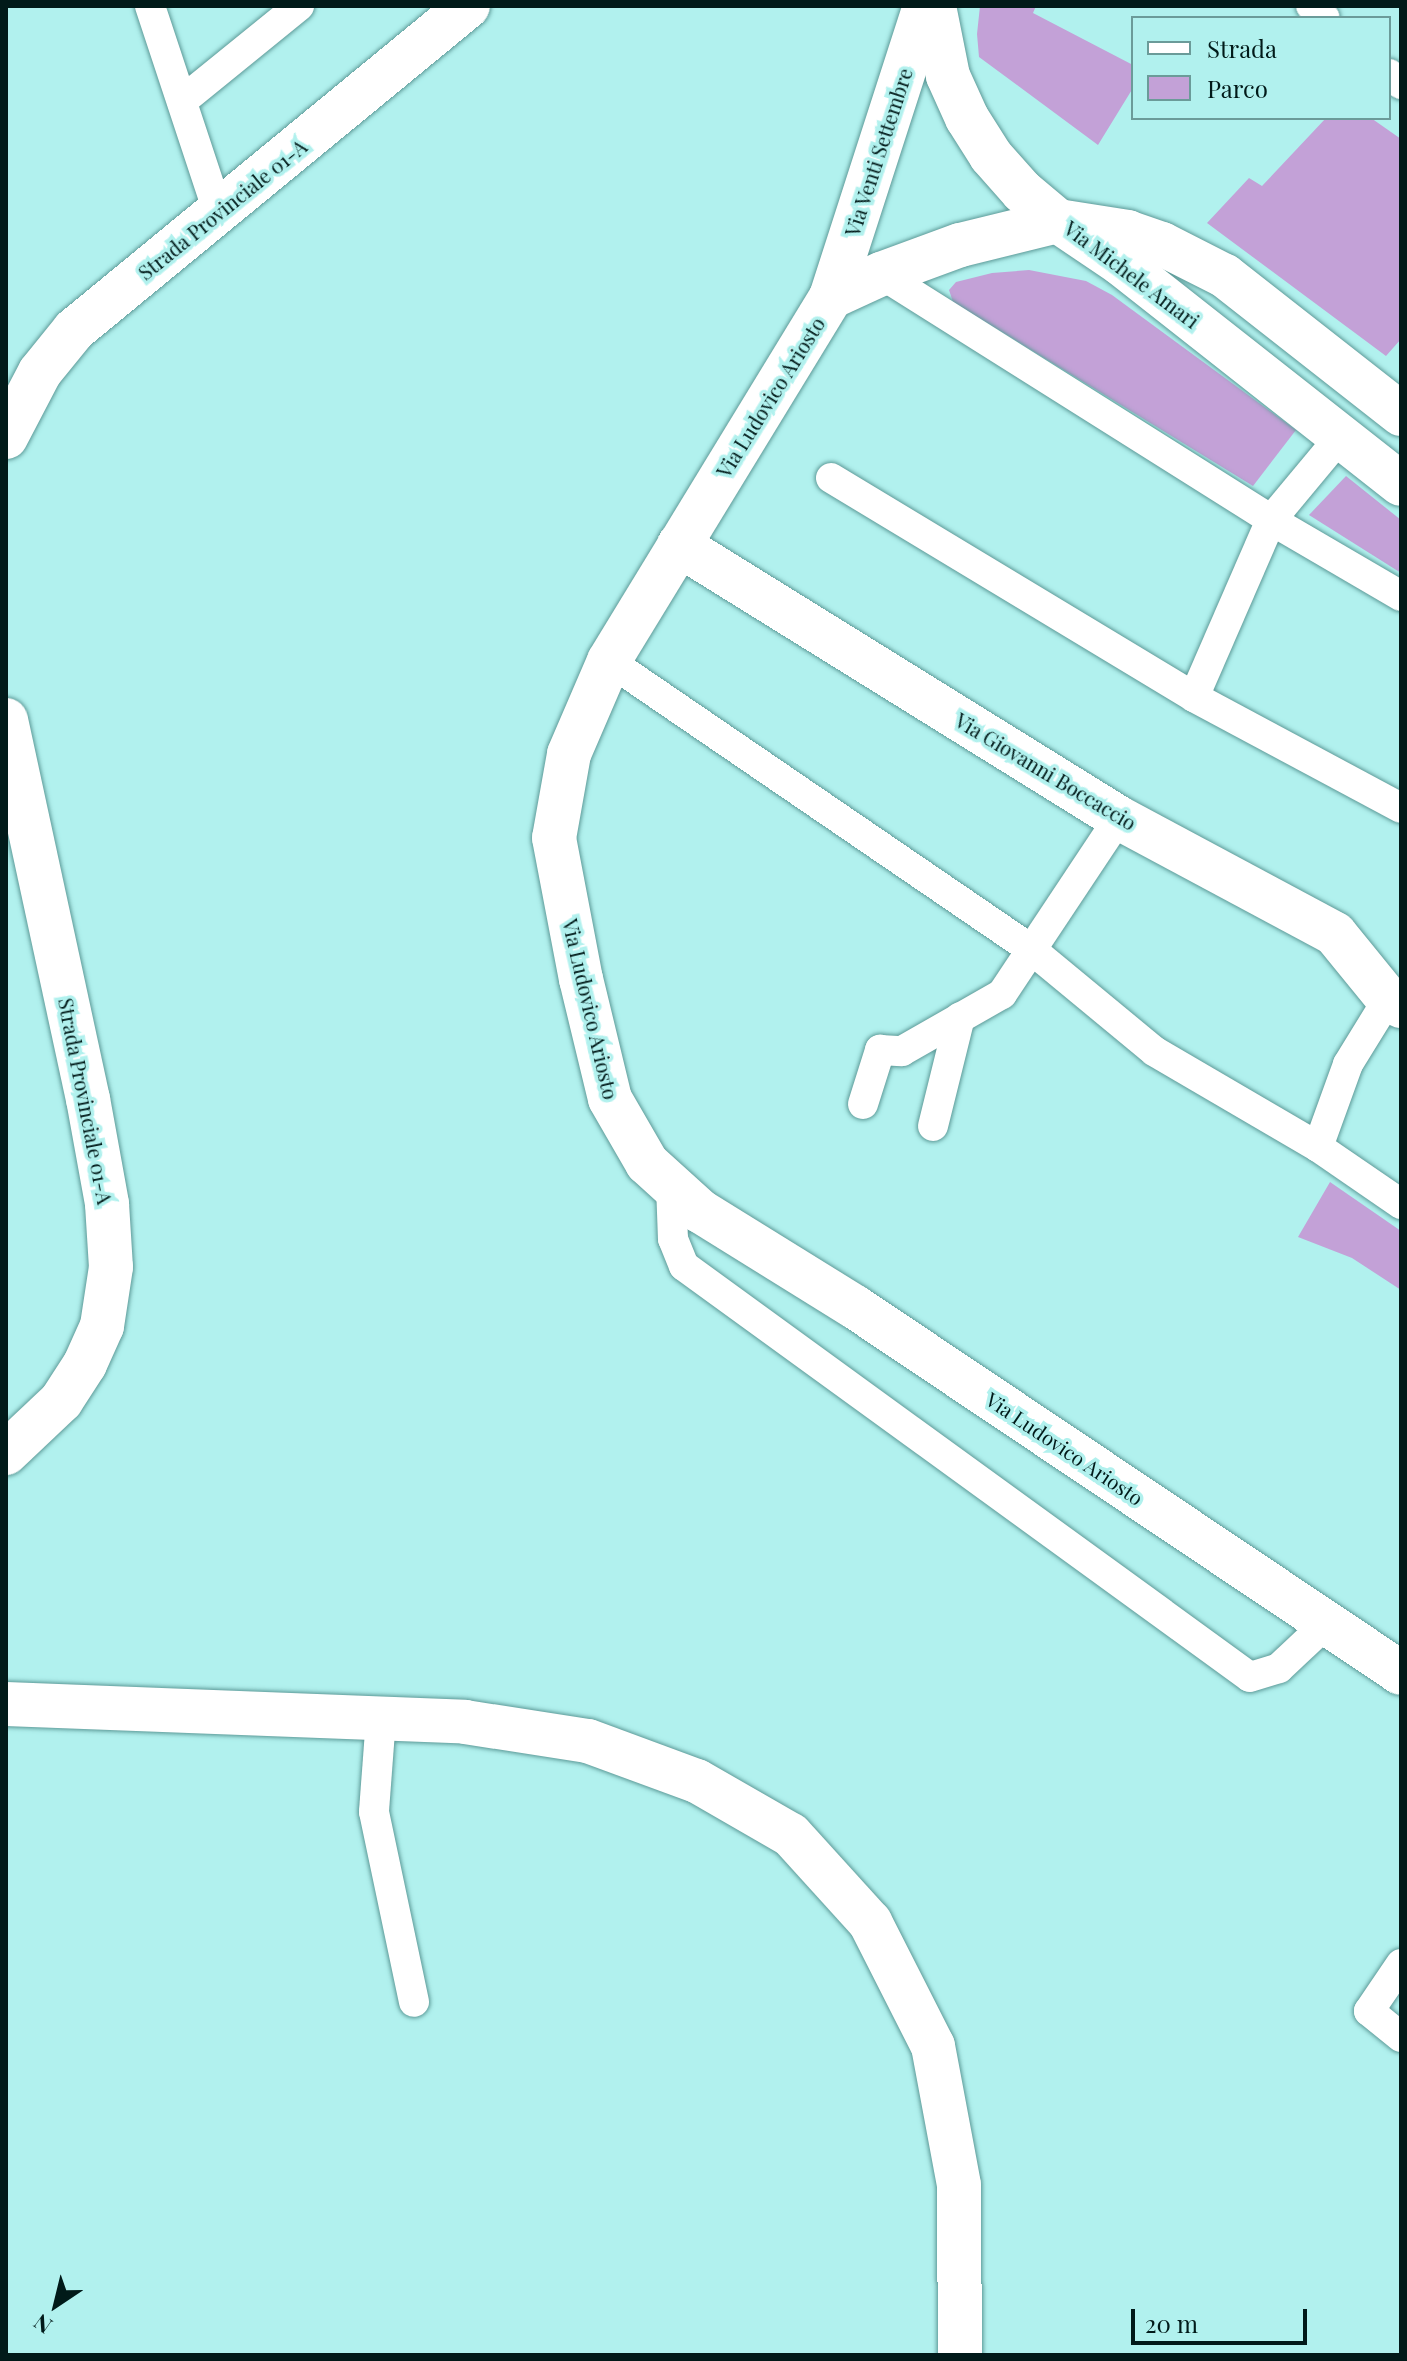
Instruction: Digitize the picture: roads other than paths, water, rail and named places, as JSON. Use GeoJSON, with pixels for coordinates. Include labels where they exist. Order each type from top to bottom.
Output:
{"type":"FeatureCollection","features":[{"type":"Feature","properties":{"kind":"street","name":"Strada Provinciale 01-A"},"geometry":{"type":"LineString","coordinates":[[6,437],[40,372],[74,330],[468,6]]}},
{"type":"Feature","properties":{"kind":"street","name":"Via Venti Settembre"},"geometry":{"type":"LineString","coordinates":[[831,297],[925,6]]}},
{"type":"Feature","properties":{"kind":"street"},"geometry":{"type":"LineString","coordinates":[[934,6],[948,76],[967,118],[991,156],[1022,191],[1058,221]]}},
{"type":"Feature","properties":{"kind":"street","name":"Via Ludovico Ariosto"},"geometry":{"type":"LineString","coordinates":[[1058,221],[960,245],[881,274],[831,297],[609,661],[569,754],[554,838],[581,979],[610,1099],[647,1163],[700,1211],[855,1307],[1401,1673]]}},
{"type":"Feature","properties":{"kind":"street","name":"Via Michele Amari"},"geometry":{"type":"LineString","coordinates":[[1058,221],[1128,232],[1162,244],[1225,276],[1401,414]]}},
{"type":"Feature","properties":{"kind":"street","name":"Via Michele Amari"},"geometry":{"type":"LineString","coordinates":[[1058,221],[1120,263],[1401,484]]}},
{"type":"Feature","properties":{"kind":"street","name":"Via Giovanni Boccaccio"},"geometry":{"type":"LineString","coordinates":[[679,545],[1119,818],[1335,934],[1394,1002]]}},
{"type":"Feature","properties":{"kind":"street","name":"Strada Provinciale 01-A"},"geometry":{"type":"LineString","coordinates":[[6,720],[88,1099],[107,1204],[111,1267],[102,1326],[85,1364],[61,1401],[6,1453]]}},
{"type":"Feature","properties":{"kind":"street"},"geometry":{"type":"LineString","coordinates":[[6,1704],[465,1722],[588,1741],[697,1781],[791,1835],[870,1922],[933,2046],[959,2185],[960,2337],[936,2355]]}},
{"type":"Feature","properties":{"kind":"lane"},"geometry":{"type":"LineString","coordinates":[[150,6],[218,212]]}},
{"type":"Feature","properties":{"kind":"lane"},"geometry":{"type":"LineString","coordinates":[[182,101],[299,6]]}},
{"type":"Feature","properties":{"kind":"lane"},"geometry":{"type":"LineString","coordinates":[[881,274],[1271,520],[1401,596]]}},
{"type":"Feature","properties":{"kind":"lane"},"geometry":{"type":"LineString","coordinates":[[1194,697],[1271,520],[1341,436]]}},
{"type":"Feature","properties":{"kind":"lane"},"geometry":{"type":"LineString","coordinates":[[831,478],[1194,697],[1401,808]]}},
{"type":"Feature","properties":{"kind":"lane"},"geometry":{"type":"LineString","coordinates":[[609,661],[1032,950],[1154,1051],[1318,1147],[1401,1204]]}},
{"type":"Feature","properties":{"kind":"lane"},"geometry":{"type":"LineString","coordinates":[[863,1104],[880,1050],[902,1051],[1002,994],[1119,818]]}},
{"type":"Feature","properties":{"kind":"lane"},"geometry":{"type":"LineString","coordinates":[[1318,1147],[1348,1064],[1394,1002]]}},
{"type":"Feature","properties":{"kind":"lane"},"geometry":{"type":"LineString","coordinates":[[933,1126],[960,1017]]}},
{"type":"Feature","properties":{"kind":"lane"},"geometry":{"type":"LineString","coordinates":[[671,1185],[673,1239],[684,1266],[1250,1677],[1279,1668],[1327,1623]]}},
{"type":"Feature","properties":{"kind":"lane"},"geometry":{"type":"LineString","coordinates":[[381,1718],[374,1812],[414,2002]]}},
{"type":"Feature","properties":{"kind":"lane"},"geometry":{"type":"LineString","coordinates":[[1401,1964],[1369,2011],[1401,2037]]}}]}
